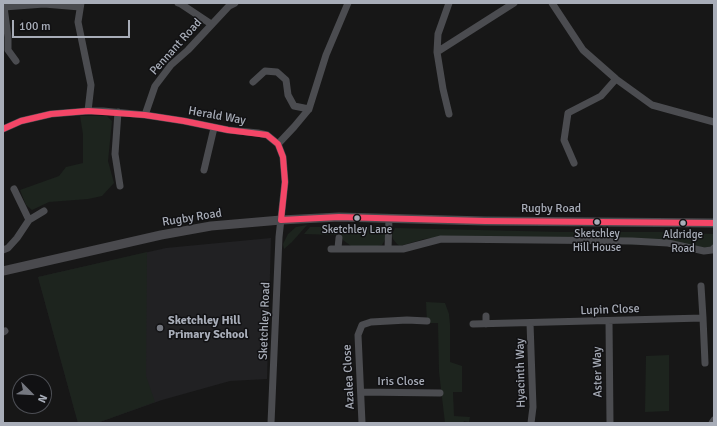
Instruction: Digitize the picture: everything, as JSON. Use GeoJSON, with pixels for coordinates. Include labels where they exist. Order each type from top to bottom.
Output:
{"type":"FeatureCollection","features":[{"type":"Feature","properties":{"kind":"main road","name":"Rugby Road"},"geometry":{"type":"LineString","coordinates":[[3,271],[161,235],[211,226],[281,220],[339,217],[485,221],[714,222]]}},
{"type":"Feature","properties":{"kind":"street"},"geometry":{"type":"LineString","coordinates":[[178,3],[211,24]]}},
{"type":"Feature","properties":{"kind":"street","name":"Pennant Road"},"geometry":{"type":"LineString","coordinates":[[145,115],[155,86],[171,65],[188,50],[229,6],[235,3]]}},
{"type":"Feature","properties":{"kind":"street"},"geometry":{"type":"LineString","coordinates":[[281,220],[286,182],[283,157],[278,144],[309,109],[326,56],[348,3]]}},
{"type":"Feature","properties":{"kind":"street"},"geometry":{"type":"LineString","coordinates":[[449,3],[438,34],[437,52],[449,114]]}},
{"type":"Feature","properties":{"kind":"street"},"geometry":{"type":"LineString","coordinates":[[437,52],[514,3]]}},
{"type":"Feature","properties":{"kind":"street"},"geometry":{"type":"LineString","coordinates":[[552,3],[583,50],[616,79],[652,105],[714,122]]}},
{"type":"Feature","properties":{"kind":"street"},"geometry":{"type":"LineString","coordinates":[[16,61],[8,50],[8,37],[4,8],[44,4],[80,5],[78,22],[91,85],[88,111]]}},
{"type":"Feature","properties":{"kind":"street"},"geometry":{"type":"LineString","coordinates":[[253,82],[265,71],[277,72],[286,80],[288,95],[294,106],[309,109]]}},
{"type":"Feature","properties":{"kind":"street"},"geometry":{"type":"LineString","coordinates":[[574,163],[564,140],[568,113],[601,96],[616,79]]}},
{"type":"Feature","properties":{"kind":"street","name":"Herald Way"},"geometry":{"type":"LineString","coordinates":[[3,128],[22,121],[51,114],[88,111],[118,112],[267,135],[278,144]]}},
{"type":"Feature","properties":{"kind":"street"},"geometry":{"type":"LineString","coordinates":[[118,112],[114,154],[120,186]]}},
{"type":"Feature","properties":{"kind":"street"},"geometry":{"type":"LineString","coordinates":[[204,170],[214,128]]}},
{"type":"Feature","properties":{"kind":"street"},"geometry":{"type":"LineString","coordinates":[[14,190],[29,220]]}},
{"type":"Feature","properties":{"kind":"street"},"geometry":{"type":"LineString","coordinates":[[3,250],[8,248],[17,238],[29,220],[44,211]]}},
{"type":"Feature","properties":{"kind":"street"},"geometry":{"type":"LineString","coordinates":[[388,249],[389,218]]}},
{"type":"Feature","properties":{"kind":"street","name":"Sketchley Road"},"geometry":{"type":"LineString","coordinates":[[271,423],[278,238],[281,220]]}},
{"type":"Feature","properties":{"kind":"street"},"geometry":{"type":"LineString","coordinates":[[339,238],[335,249],[402,249],[441,239],[632,241],[668,243],[704,251],[714,248]]}},
{"type":"Feature","properties":{"kind":"street"},"geometry":{"type":"LineString","coordinates":[[701,286],[705,363]]}},
{"type":"Feature","properties":{"kind":"street"},"geometry":{"type":"LineString","coordinates":[[486,316],[486,324]]}},
{"type":"Feature","properties":{"kind":"street","name":"Lupin Close"},"geometry":{"type":"LineString","coordinates":[[473,324],[703,318]]}},
{"type":"Feature","properties":{"kind":"street","name":"Azalea Close"},"geometry":{"type":"LineString","coordinates":[[362,423],[358,335],[362,325],[370,322],[407,320],[427,321]]}},
{"type":"Feature","properties":{"kind":"street","name":"Aster Way"},"geometry":{"type":"LineString","coordinates":[[609,321],[610,423]]}},
{"type":"Feature","properties":{"kind":"street","name":"Hyacinth Way"},"geometry":{"type":"LineString","coordinates":[[530,323],[534,407],[531,423]]}},
{"type":"Feature","properties":{"kind":"street","name":"Iris Close"},"geometry":{"type":"LineString","coordinates":[[361,392],[440,393]]}},
{"type":"Feature","properties":{"kind":"shaded area"},"geometry":{"type":"Polygon","coordinates":[[[80,116],[107,116],[112,121],[108,161],[114,183],[102,196],[88,199],[49,202],[32,210],[26,205],[20,190],[59,176],[66,167],[83,163],[83,134],[80,116]]]}},
{"type":"Feature","properties":{"kind":"shaded area"},"geometry":{"type":"Polygon","coordinates":[[[307,225],[284,249],[283,244],[288,234],[296,227],[307,225]]]}},
{"type":"Feature","properties":{"kind":"shaded area"},"geometry":{"type":"Polygon","coordinates":[[[310,227],[337,227],[337,235],[304,234],[310,227]]]}},
{"type":"Feature","properties":{"kind":"shaded area"},"geometry":{"type":"Polygon","coordinates":[[[340,227],[379,227],[385,231],[386,238],[382,245],[378,246],[351,246],[343,240],[340,227]]]}},
{"type":"Feature","properties":{"kind":"shaded area"},"geometry":{"type":"Polygon","coordinates":[[[395,228],[714,234],[714,245],[709,248],[441,237],[424,239],[400,246],[393,239],[392,235],[395,228]]]}},
{"type":"Feature","properties":{"kind":"shaded area","name":"Sketchley Hill Primary School"},"geometry":{"type":"Polygon","coordinates":[[[271,238],[267,379],[230,381],[162,400],[97,423],[78,423],[38,277],[166,248],[271,238]]]}},
{"type":"Feature","properties":{"kind":"shaded area"},"geometry":{"type":"Polygon","coordinates":[[[147,252],[146,376],[155,402],[97,423],[78,423],[38,277],[147,252]]]}},
{"type":"Feature","properties":{"kind":"shaded area"},"geometry":{"type":"Polygon","coordinates":[[[426,302],[445,303],[449,314],[450,362],[462,366],[462,392],[453,392],[454,416],[470,417],[469,422],[464,421],[463,423],[445,423],[439,372],[438,323],[427,323],[426,302]]]}},
{"type":"Feature","properties":{"kind":"shaded area"},"geometry":{"type":"Polygon","coordinates":[[[669,355],[669,411],[645,412],[646,356],[669,355]]]}},
{"type":"Feature","properties":{"kind":"transit line"},"geometry":{"type":"LineString","coordinates":[[3,129],[21,121],[51,114],[88,111],[145,115],[228,130],[267,135],[278,144],[283,157],[285,182],[281,220],[339,217],[485,221],[714,223]]}},
{"type":"Feature","properties":{"kind":"place","name":"Sketchley Lane"},"geometry":{"type":"Point","coordinates":[357,218]}},
{"type":"Feature","properties":{"kind":"place","name":"Sketchley Hill House"},"geometry":{"type":"Point","coordinates":[597,222]}},
{"type":"Feature","properties":{"kind":"place","name":"Aldridge Road"},"geometry":{"type":"Point","coordinates":[683,223]}},
{"type":"Feature","properties":{"kind":"place","name":"Sketchley Hill Primary School"},"geometry":{"type":"Point","coordinates":[160,328]}}]}
